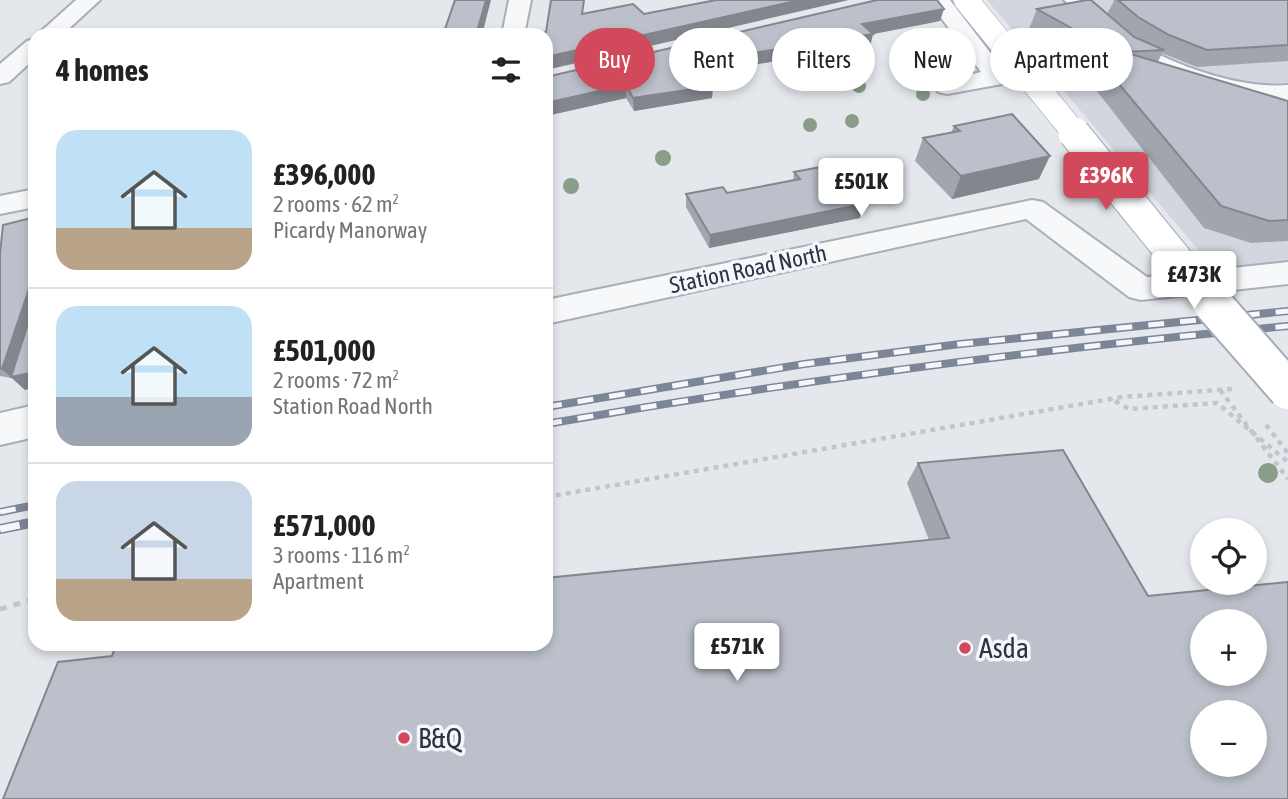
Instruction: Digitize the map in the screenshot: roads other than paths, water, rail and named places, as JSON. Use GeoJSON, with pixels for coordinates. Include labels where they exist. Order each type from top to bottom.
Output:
{"type":"FeatureCollection","features":[{"type":"Feature","properties":{"kind":"main road"},"geometry":{"type":"LineString","coordinates":[[966,0],[1223,316],[1288,390]]}},
{"type":"Feature","properties":{"kind":"street"},"geometry":{"type":"LineString","coordinates":[[56,28],[89,0]]}},
{"type":"Feature","properties":{"kind":"street"},"geometry":{"type":"LineString","coordinates":[[514,28],[520,0]]}},
{"type":"Feature","properties":{"kind":"street"},"geometry":{"type":"LineString","coordinates":[[939,0],[960,28]]}},
{"type":"Feature","properties":{"kind":"street"},"geometry":{"type":"LineString","coordinates":[[1075,0],[1133,50],[1204,81],[1263,95],[1288,93]]}},
{"type":"Feature","properties":{"kind":"street"},"geometry":{"type":"LineString","coordinates":[[976,49],[993,72],[993,79],[976,82]]}},
{"type":"Feature","properties":{"kind":"street"},"geometry":{"type":"LineString","coordinates":[[5,67],[28,51]]}},
{"type":"Feature","properties":{"kind":"street"},"geometry":{"type":"LineString","coordinates":[[0,205],[28,199]]}},
{"type":"Feature","properties":{"kind":"street","name":"Station Road North"},"geometry":{"type":"LineString","coordinates":[[553,311],[1070,202]]}},
{"type":"Feature","properties":{"kind":"street"},"geometry":{"type":"LineString","coordinates":[[1032,209],[1141,289],[1288,273]]}},
{"type":"Feature","properties":{"kind":"street"},"geometry":{"type":"LineString","coordinates":[[0,429],[28,423]]}},
{"type":"Feature","properties":{"kind":"railway"},"geometry":{"type":"LineString","coordinates":[[553,406],[804,364],[960,344],[1288,311]]}},
{"type":"Feature","properties":{"kind":"railway"},"geometry":{"type":"LineString","coordinates":[[553,423],[916,367],[1288,326]]}},
{"type":"Feature","properties":{"kind":"railway"},"geometry":{"type":"LineString","coordinates":[[0,512],[28,506]]}},
{"type":"Feature","properties":{"kind":"railway"},"geometry":{"type":"LineString","coordinates":[[0,529],[28,523]]}},
{"type":"Feature","properties":{"kind":"place","name":"Asda"},"geometry":{"type":"Point","coordinates":[965,648]}},
{"type":"Feature","properties":{"kind":"place","name":"B&Q"},"geometry":{"type":"Point","coordinates":[404,738]}}]}
